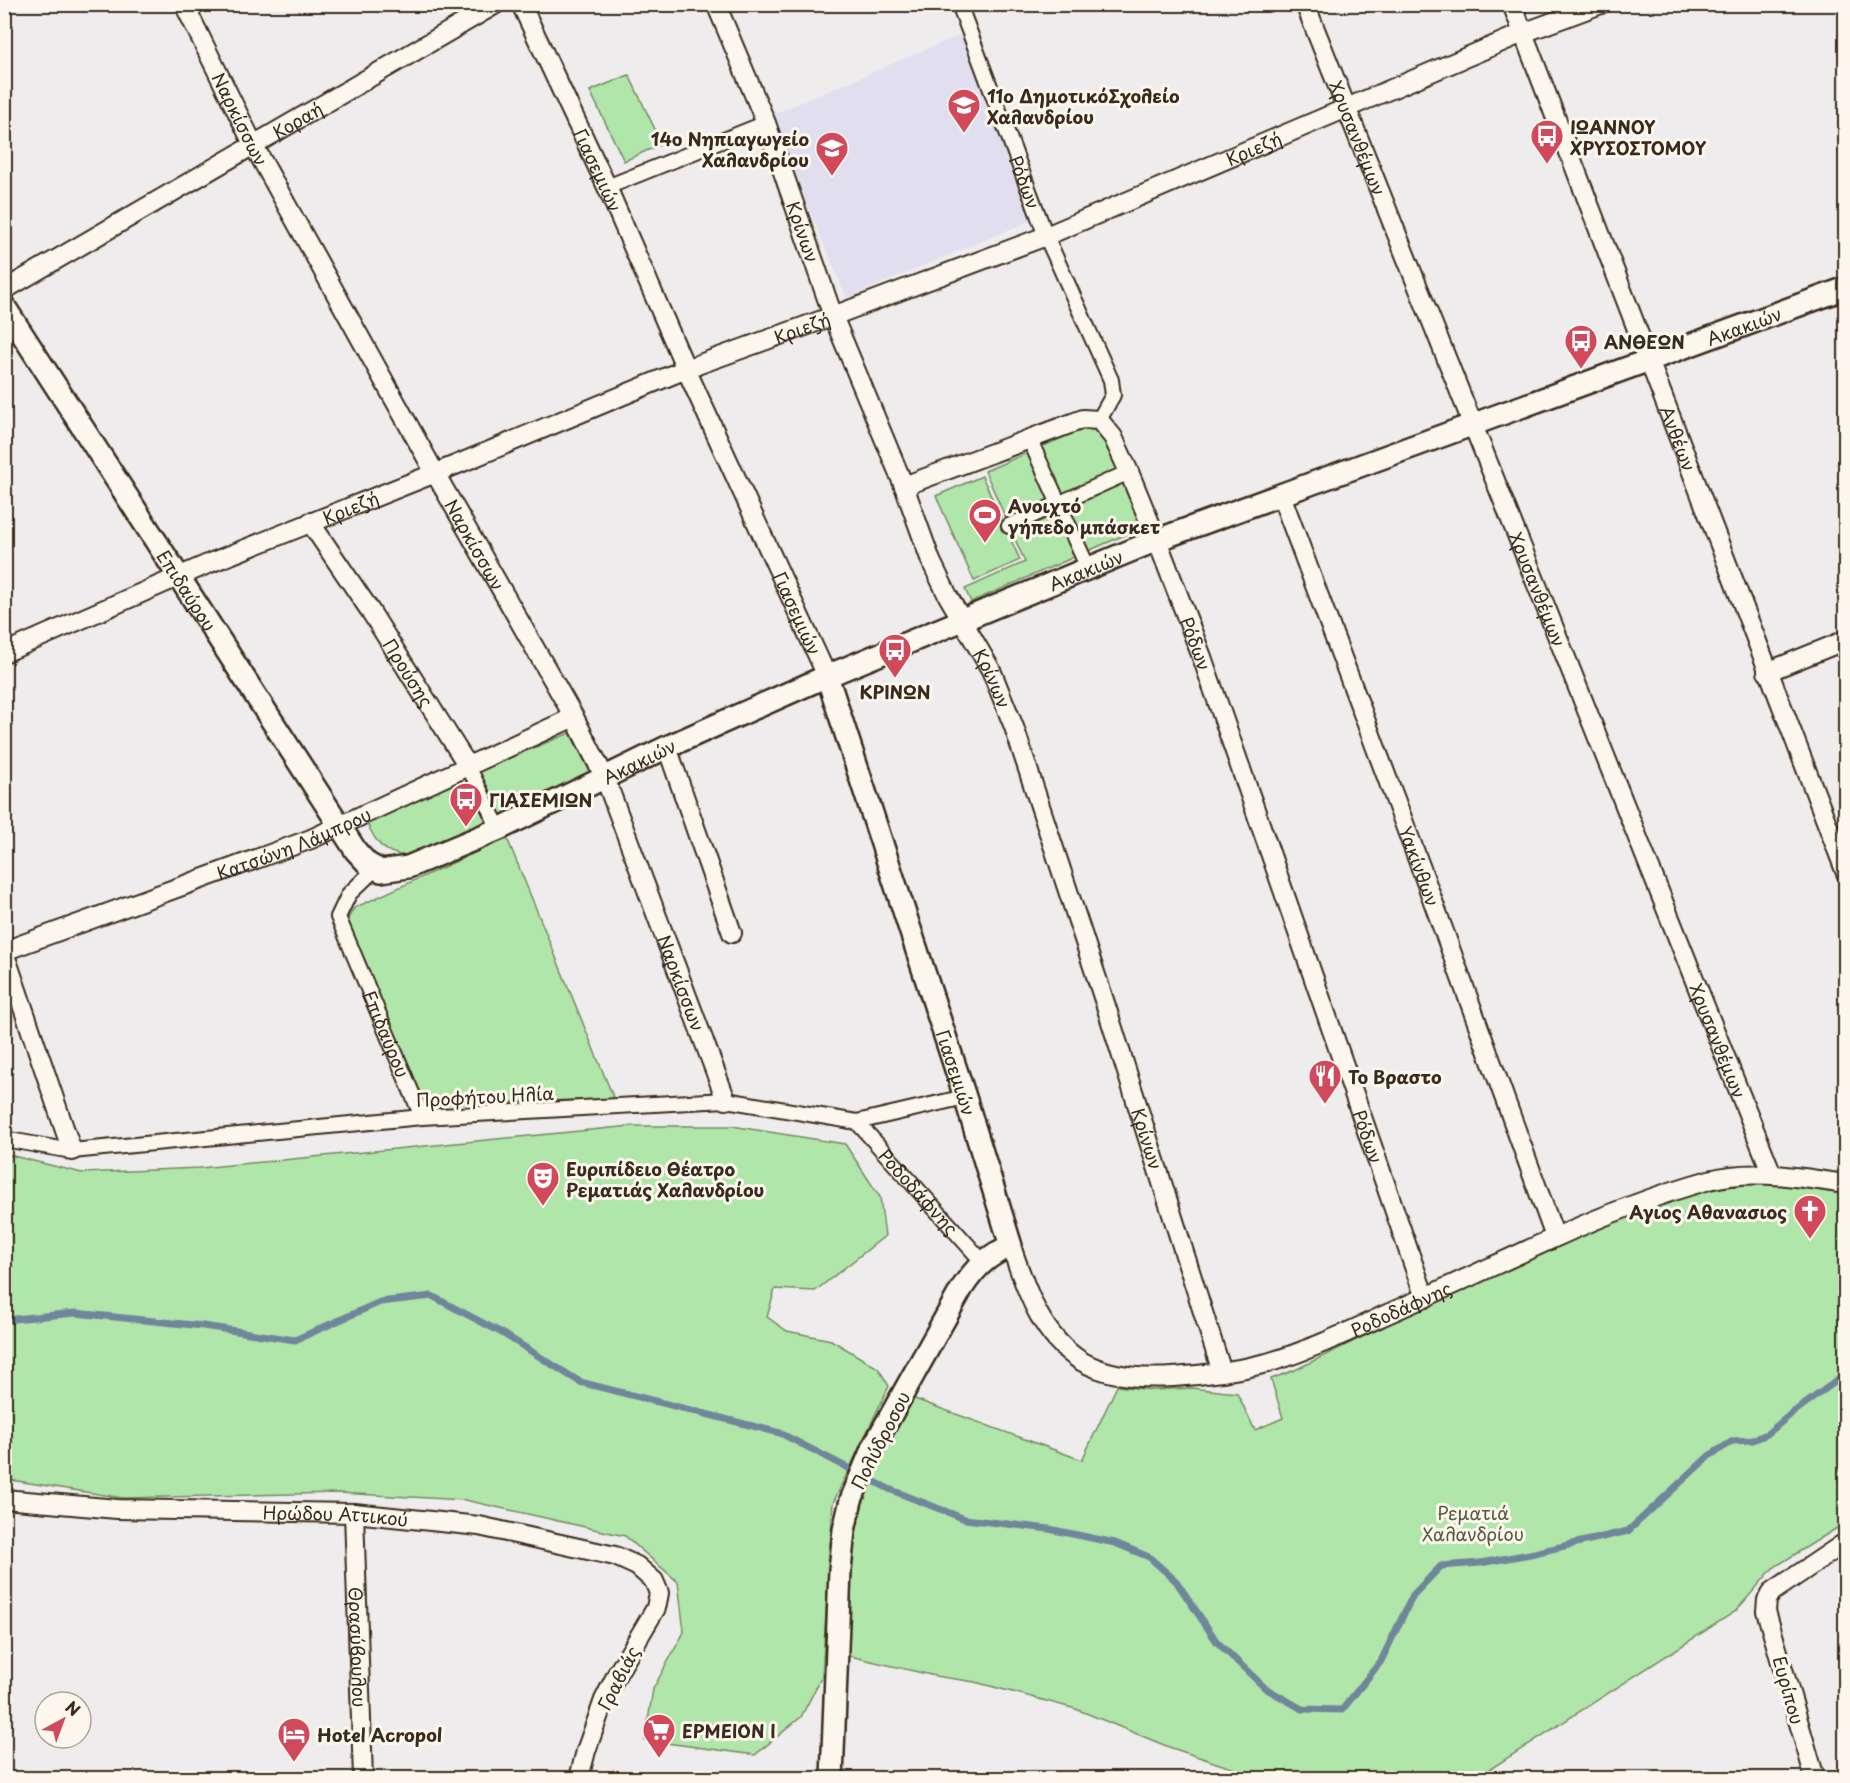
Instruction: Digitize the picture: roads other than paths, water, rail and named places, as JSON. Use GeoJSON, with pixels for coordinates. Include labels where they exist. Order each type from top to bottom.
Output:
{"type":"FeatureCollection","features":[{"type":"Feature","properties":{"kind":"street","name":"Ναρκίσσων"},"geometry":{"type":"LineString","coordinates":[[184,4],[254,147],[574,717],[605,778],[726,1100]]}},
{"type":"Feature","properties":{"kind":"street","name":"Κοραή"},"geometry":{"type":"LineString","coordinates":[[4,290],[254,147],[495,4]]}},
{"type":"Feature","properties":{"kind":"street","name":"Γιασεμιών"},"geometry":{"type":"LineString","coordinates":[[521,4],[607,187],[686,369],[827,676],[965,1096],[1011,1246]]}},
{"type":"Feature","properties":{"kind":"street","name":"Κρίνων"},"geometry":{"type":"LineString","coordinates":[[716,4],[766,123],[833,316],[904,486],[931,561],[991,670],[1014,727],[1105,1003],[1222,1372]]}},
{"type":"Feature","properties":{"kind":"street","name":"Ρόδων"},"geometry":{"type":"LineString","coordinates":[[959,4],[1046,236],[1111,380],[1113,395],[1099,420],[1113,437],[1129,472],[1202,657],[1425,1298]]}},
{"type":"Feature","properties":{"kind":"street","name":"Χρυσανθέμων"},"geometry":{"type":"LineString","coordinates":[[1305,4],[1772,1174]]}},
{"type":"Feature","properties":{"kind":"street","name":"Ανθέων"},"geometry":{"type":"LineString","coordinates":[[1512,4],[1845,873]]}},
{"type":"Feature","properties":{"kind":"street","name":"Κριεζή"},"geometry":{"type":"LineString","coordinates":[[4,653],[310,522],[686,369],[1046,236],[1523,33],[1601,4]]}},
{"type":"Feature","properties":{"kind":"street"},"geometry":{"type":"LineString","coordinates":[[607,187],[766,123]]}},
{"type":"Feature","properties":{"kind":"street","name":"Ακακιών"},"geometry":{"type":"LineString","coordinates":[[375,869],[387,871],[408,867],[499,829],[667,747],[827,676],[1157,540],[1845,288]]}},
{"type":"Feature","properties":{"kind":"street","name":"Επιδαύρου"},"geometry":{"type":"LineString","coordinates":[[4,306],[356,851],[375,869],[349,894],[338,917],[422,1117]]}},
{"type":"Feature","properties":{"kind":"street"},"geometry":{"type":"LineString","coordinates":[[904,486],[1083,419],[1099,420]]}},
{"type":"Feature","properties":{"kind":"street"},"geometry":{"type":"LineString","coordinates":[[1029,438],[1088,568]]}},
{"type":"Feature","properties":{"kind":"street"},"geometry":{"type":"LineString","coordinates":[[1009,526],[1129,472]]}},
{"type":"Feature","properties":{"kind":"street","name":"Υακίνθων"},"geometry":{"type":"LineString","coordinates":[[1281,495],[1422,872],[1555,1238]]}},
{"type":"Feature","properties":{"kind":"street","name":"Προύσης"},"geometry":{"type":"LineString","coordinates":[[310,522],[375,618],[468,766],[499,829]]}},
{"type":"Feature","properties":{"kind":"street"},"geometry":{"type":"LineString","coordinates":[[1767,672],[1845,640]]}},
{"type":"Feature","properties":{"kind":"street","name":"Κατσώνη Λάμπρου"},"geometry":{"type":"LineString","coordinates":[[4,951],[341,827],[574,717]]}},
{"type":"Feature","properties":{"kind":"street"},"geometry":{"type":"LineString","coordinates":[[667,747],[732,933]]}},
{"type":"Feature","properties":{"kind":"street"},"geometry":{"type":"LineString","coordinates":[[4,951],[72,1152]]}},
{"type":"Feature","properties":{"kind":"street","name":"Προφήτου Ηλία"},"geometry":{"type":"LineString","coordinates":[[4,1139],[72,1152],[422,1117],[726,1100],[856,1122],[965,1096]]}},
{"type":"Feature","properties":{"kind":"street","name":"Ροδοδάφνης"},"geometry":{"type":"LineString","coordinates":[[856,1122],[982,1261]]}},
{"type":"Feature","properties":{"kind":"street","name":"Ροδοδάφνης"},"geometry":{"type":"LineString","coordinates":[[1011,1246],[1028,1292],[1045,1326],[1059,1343],[1082,1361],[1113,1374],[1151,1378],[1222,1372],[1266,1363],[1317,1346],[1555,1238],[1647,1200],[1711,1179],[1772,1174],[1845,1184]]}},
{"type":"Feature","properties":{"kind":"street","name":"Πολύδροσου"},"geometry":{"type":"LineString","coordinates":[[832,1779],[840,1570],[844,1530],[851,1500],[872,1449],[972,1272],[982,1261],[1011,1246]]}},
{"type":"Feature","properties":{"kind":"street","name":"Ηρώδου Αττικού"},"geometry":{"type":"LineString","coordinates":[[4,1498],[117,1509],[354,1513],[479,1526],[615,1556],[637,1566],[654,1581]]}},
{"type":"Feature","properties":{"kind":"street","name":"Θρασύβουλου"},"geometry":{"type":"LineString","coordinates":[[354,1513],[363,1779]]}},
{"type":"Feature","properties":{"kind":"street","name":"Ευρίπου"},"geometry":{"type":"LineString","coordinates":[[1815,1779],[1766,1611],[1767,1600],[1772,1592],[1784,1582],[1845,1542]]}},
{"type":"Feature","properties":{"kind":"street","name":"Γραβιάς"},"geometry":{"type":"LineString","coordinates":[[579,1779],[586,1750],[604,1700],[656,1608],[659,1593],[654,1581]]}},
{"type":"Feature","properties":{"kind":"waterway"},"geometry":{"type":"LineString","coordinates":[[4,1320],[75,1313],[203,1326],[295,1340],[380,1302],[432,1296],[502,1333],[580,1382],[780,1433],[889,1489],[965,1519],[1049,1529],[1115,1543],[1149,1557],[1176,1581],[1217,1642],[1265,1688],[1302,1709],[1342,1710],[1381,1661],[1413,1595],[1441,1566],[1480,1563],[1530,1554],[1628,1531],[1709,1456],[1733,1441],[1753,1440],[1767,1434],[1846,1374]]}},
{"type":"Feature","properties":{"kind":"place","name":"11ο ΔημοτικόΣχολείο Χαλανδρίου"},"geometry":{"type":"Point","coordinates":[964,134]}},
{"type":"Feature","properties":{"kind":"place","name":"ΙΩΑΝΝΟΥ ΧΡΥΣΟΣΤΟΜΟΥ"},"geometry":{"type":"Point","coordinates":[1547,165]}},
{"type":"Feature","properties":{"kind":"place","name":"14ο Νηπιαγωγείο Χαλανδρίου"},"geometry":{"type":"Point","coordinates":[832,177]}},
{"type":"Feature","properties":{"kind":"place","name":"ΑΝΘΕΩΝ"},"geometry":{"type":"Point","coordinates":[1581,370]}},
{"type":"Feature","properties":{"kind":"place","name":"Ανοιχτό γήπεδο μπάσκετ"},"geometry":{"type":"Point","coordinates":[985,544]}},
{"type":"Feature","properties":{"kind":"place","name":"ΚΡΙΝΩΝ"},"geometry":{"type":"Point","coordinates":[895,679]}},
{"type":"Feature","properties":{"kind":"place","name":"ΓΙΑΣΕΜΙΩΝ"},"geometry":{"type":"Point","coordinates":[466,828]}},
{"type":"Feature","properties":{"kind":"place","name":"Το Βραστο"},"geometry":{"type":"Point","coordinates":[1325,1105]}},
{"type":"Feature","properties":{"kind":"place","name":"Ευριπίδειο Θέατρο Ρεματιάς Χαλανδρίου"},"geometry":{"type":"Point","coordinates":[543,1207]}},
{"type":"Feature","properties":{"kind":"place","name":"Αγιος Αθανασιος"},"geometry":{"type":"Point","coordinates":[1810,1240]}},
{"type":"Feature","properties":{"kind":"place","name":"ΕΡΜΕΙΟΝ Ι"},"geometry":{"type":"Point","coordinates":[659,1759]}},
{"type":"Feature","properties":{"kind":"place","name":"Hotel Acropol"},"geometry":{"type":"Point","coordinates":[294,1763]}},
{"type":"Feature","properties":{"kind":"park label","name":"Ρεματιά Χαλανδρίου"},"geometry":{"type":"Point","coordinates":[1473,1522]}}]}
